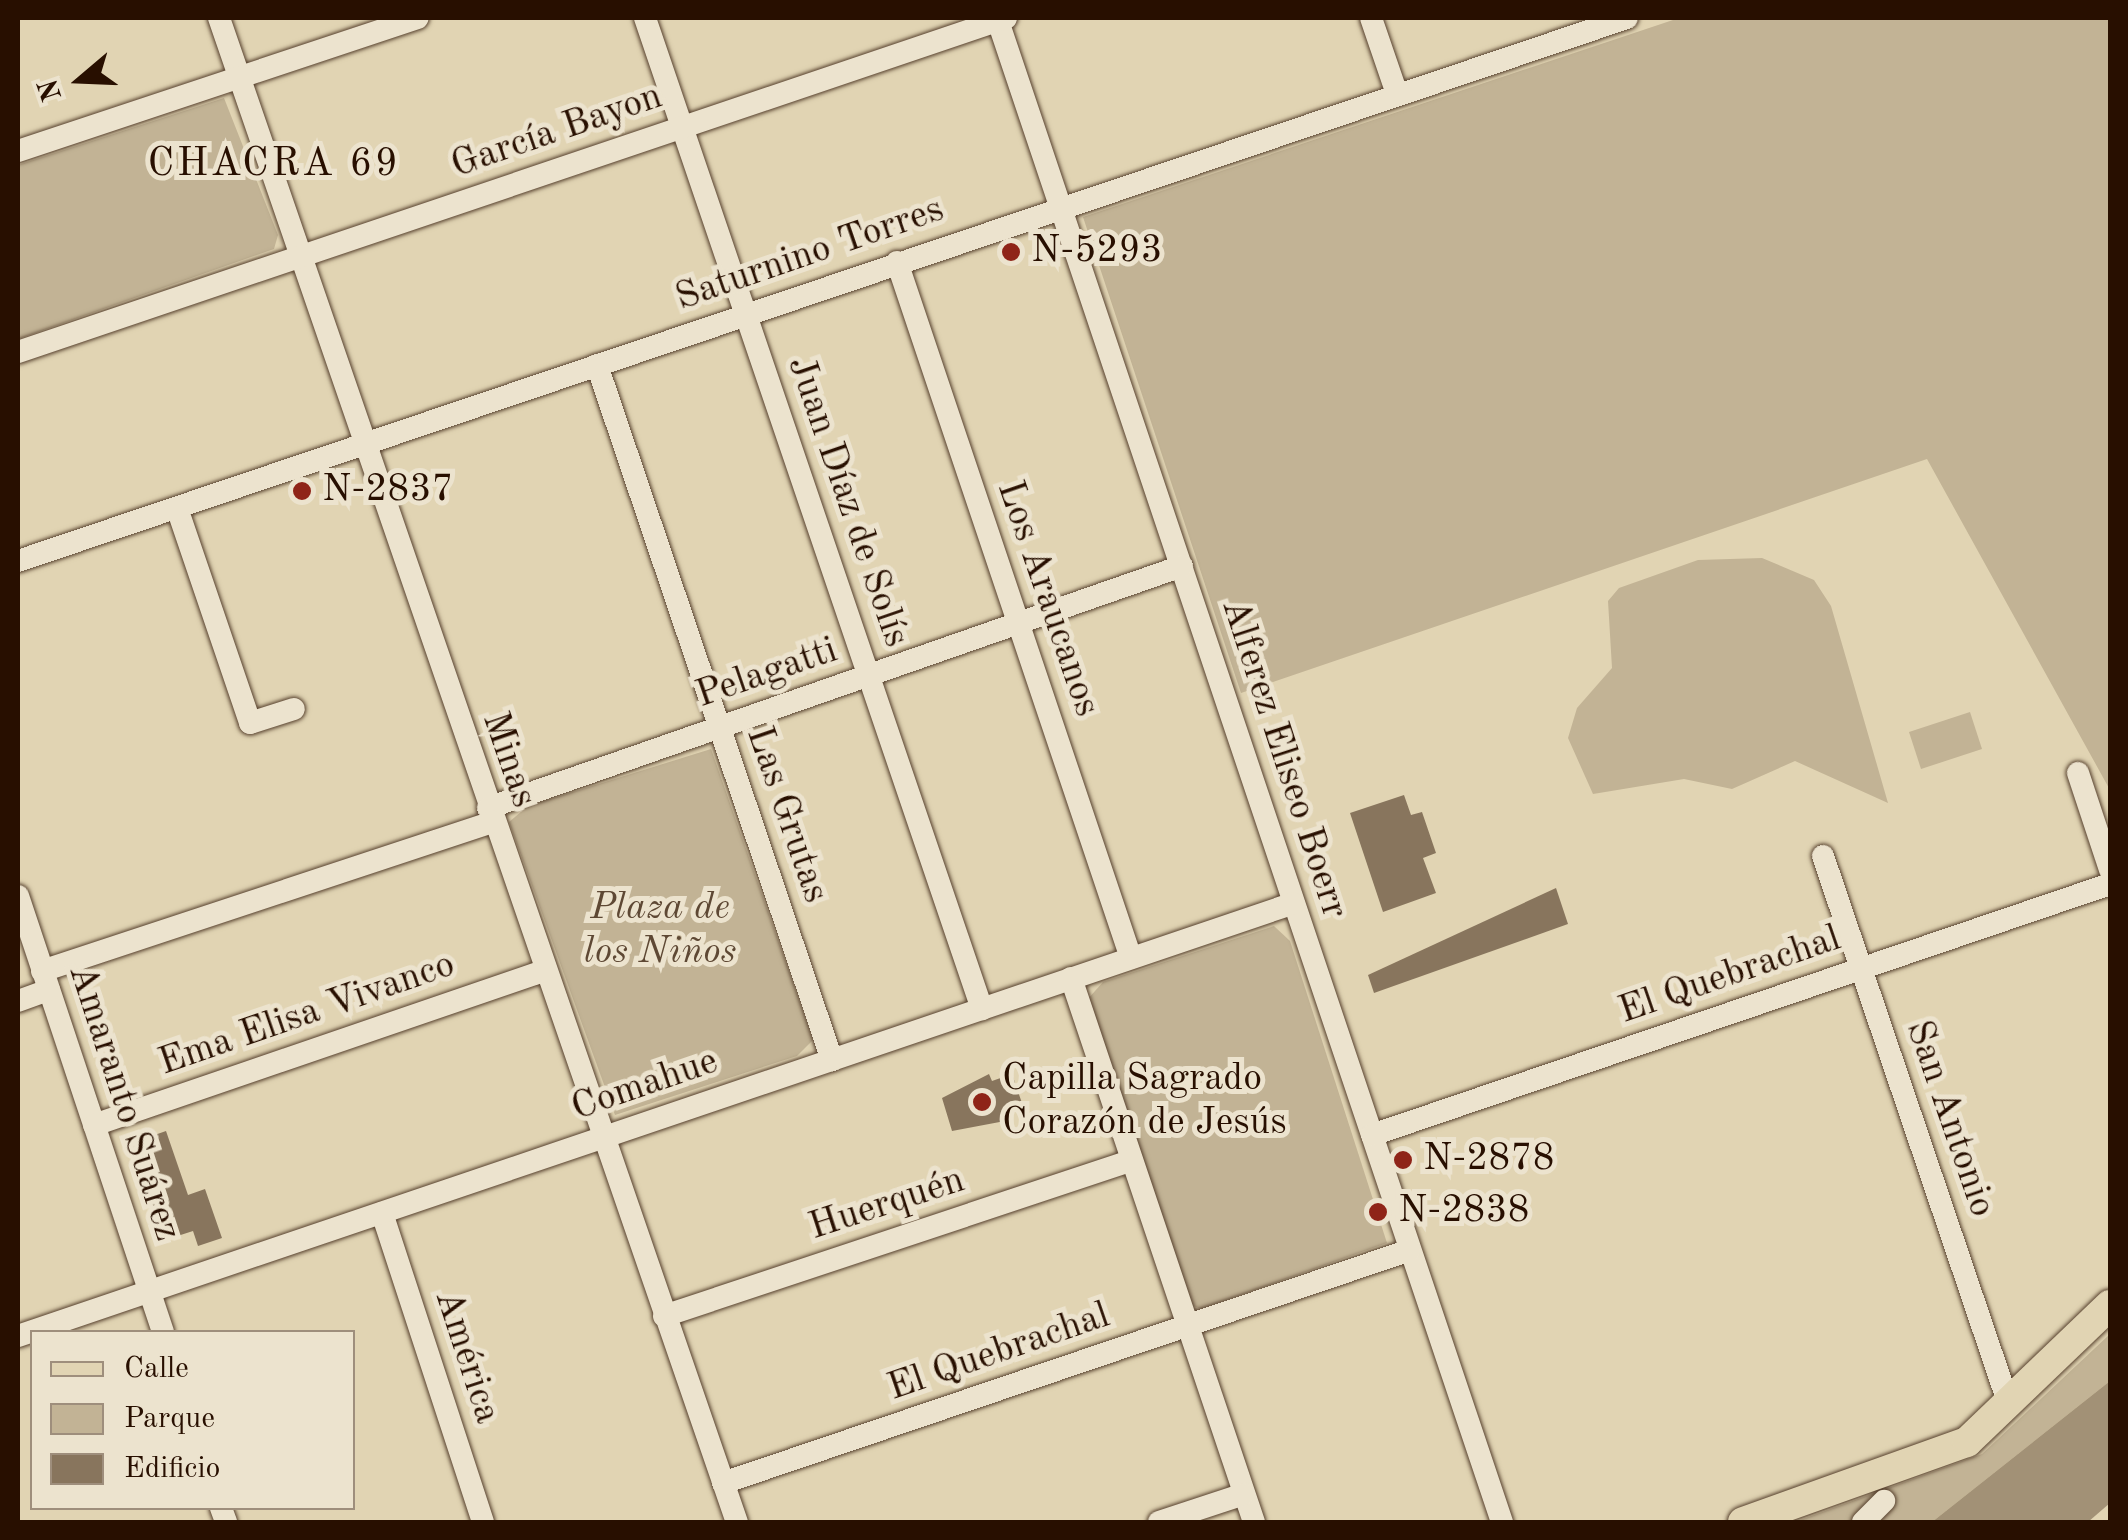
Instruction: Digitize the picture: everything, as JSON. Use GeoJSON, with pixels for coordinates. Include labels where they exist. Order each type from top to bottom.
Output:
{"type":"FeatureCollection","features":[{"type":"Feature","properties":{"kind":"main road"},"geometry":{"type":"LineString","coordinates":[[1743,1522],[1955,1448],[2009,1404],[2110,1305]]}},
{"type":"Feature","properties":{"kind":"street","name":"Minas"},"geometry":{"type":"LineString","coordinates":[[219,18],[600,1138],[737,1522]]}},
{"type":"Feature","properties":{"kind":"street"},"geometry":{"type":"LineString","coordinates":[[18,152],[417,18]]}},
{"type":"Feature","properties":{"kind":"street","name":"Juan Díaz de Solís"},"geometry":{"type":"LineString","coordinates":[[645,18],[982,1008]]}},
{"type":"Feature","properties":{"kind":"street","name":"García Bayon"},"geometry":{"type":"LineString","coordinates":[[18,352],[1000,18]]}},
{"type":"Feature","properties":{"kind":"street","name":"Alferez Eliseo Boerr"},"geometry":{"type":"LineString","coordinates":[[1000,18],[1502,1522]]}},
{"type":"Feature","properties":{"kind":"street"},"geometry":{"type":"LineString","coordinates":[[1371,18],[1397,94]]}},
{"type":"Feature","properties":{"kind":"street","name":"Saturnino Torres"},"geometry":{"type":"LineString","coordinates":[[18,562],[1627,18]]}},
{"type":"Feature","properties":{"kind":"street","name":"Los Araucanos"},"geometry":{"type":"LineString","coordinates":[[896,262],[1131,958]]}},
{"type":"Feature","properties":{"kind":"street","name":"Las Grutas"},"geometry":{"type":"LineString","coordinates":[[597,365],[832,1060]]}},
{"type":"Feature","properties":{"kind":"street"},"geometry":{"type":"LineString","coordinates":[[177,508],[250,723],[294,709]]}},
{"type":"Feature","properties":{"kind":"street","name":"Pelagatti"},"geometry":{"type":"LineString","coordinates":[[18,1001],[46,980],[720,727],[1182,566]]}},
{"type":"Feature","properties":{"kind":"street"},"geometry":{"type":"LineString","coordinates":[[2078,773],[2110,870]]}},
{"type":"Feature","properties":{"kind":"street","name":"San Antonio"},"geometry":{"type":"LineString","coordinates":[[1823,856],[2009,1404]]}},
{"type":"Feature","properties":{"kind":"street","name":"El Quebrachal"},"geometry":{"type":"LineString","coordinates":[[1372,1134],[2110,884]]}},
{"type":"Feature","properties":{"kind":"street","name":"Amaranto Suárez"},"geometry":{"type":"LineString","coordinates":[[18,896],[161,1330]]}},
{"type":"Feature","properties":{"kind":"street","name":"Comahue"},"geometry":{"type":"LineString","coordinates":[[36,1330],[1294,902]]}},
{"type":"Feature","properties":{"kind":"street","name":"Ema Elisa Vivanco"},"geometry":{"type":"LineString","coordinates":[[94,1125],[544,972]]}},
{"type":"Feature","properties":{"kind":"street"},"geometry":{"type":"LineString","coordinates":[[1071,978],[1254,1522]]}},
{"type":"Feature","properties":{"kind":"street","name":"Huerquén"},"geometry":{"type":"LineString","coordinates":[[664,1316],[1132,1160]]}},
{"type":"Feature","properties":{"kind":"street","name":"América"},"geometry":{"type":"LineString","coordinates":[[382,1212],[483,1522]]}},
{"type":"Feature","properties":{"kind":"street","name":"El Quebrachal"},"geometry":{"type":"LineString","coordinates":[[723,1483],[1410,1250]]}},
{"type":"Feature","properties":{"kind":"street"},"geometry":{"type":"LineString","coordinates":[[1159,1522],[1244,1494]]}},
{"type":"Feature","properties":{"kind":"street"},"geometry":{"type":"LineString","coordinates":[[1863,1522],[1884,1501]]}},
{"type":"Feature","properties":{"kind":"green space"},"geometry":{"type":"Polygon","coordinates":[[[1679,18],[2110,18],[2110,790],[1927,459],[1241,693],[1083,217],[1679,18]]]}},
{"type":"Feature","properties":{"kind":"green space"},"geometry":{"type":"Polygon","coordinates":[[[224,98],[278,235],[274,249],[18,339],[18,165],[224,98]]]}},
{"type":"Feature","properties":{"kind":"green space"},"geometry":{"type":"Polygon","coordinates":[[[1762,558],[1814,580],[1831,606],[1888,803],[1795,761],[1732,789],[1684,779],[1593,794],[1568,738],[1577,708],[1612,668],[1608,601],[1619,588],[1698,560],[1762,558]]]}},
{"type":"Feature","properties":{"kind":"green space"},"geometry":{"type":"Polygon","coordinates":[[[1970,712],[1982,749],[1921,769],[1909,732],[1970,712]]]}},
{"type":"Feature","properties":{"kind":"green space","name":"Plaza de los Niños"},"geometry":{"type":"Polygon","coordinates":[[[711,749],[813,1040],[797,1056],[615,1115],[509,822],[528,806],[711,749]]]}},
{"type":"Feature","properties":{"kind":"green space"},"geometry":{"type":"Polygon","coordinates":[[[1274,926],[1290,941],[1387,1243],[1201,1309],[1191,1305],[1087,1000],[1103,982],[1274,926]]]}},
{"type":"Feature","properties":{"kind":"green space"},"geometry":{"type":"Polygon","coordinates":[[[2110,1334],[2110,1381],[1932,1522],[1795,1522],[1982,1454],[2110,1334]]]}},
{"type":"Feature","properties":{"kind":"shaded area"},"geometry":{"type":"Polygon","coordinates":[[[2110,1381],[2110,1503],[2088,1522],[1932,1522],[2110,1381]]]}},
{"type":"Feature","properties":{"kind":"building"},"geometry":{"type":"Polygon","coordinates":[[[1404,795],[1411,815],[1422,812],[1436,853],[1423,858],[1436,893],[1383,912],[1350,813],[1404,795]]]}},
{"type":"Feature","properties":{"kind":"building"},"geometry":{"type":"Polygon","coordinates":[[[1556,888],[1568,924],[1374,993],[1368,975],[1556,888]]]}},
{"type":"Feature","properties":{"kind":"building","name":"Capilla Sagrado Corazón de Jesús"},"geometry":{"type":"Polygon","coordinates":[[[989,1074],[992,1081],[1012,1074],[1023,1106],[1002,1113],[1005,1121],[952,1131],[942,1098],[989,1074]]]}},
{"type":"Feature","properties":{"kind":"building"},"geometry":{"type":"Polygon","coordinates":[[[166,1131],[188,1195],[205,1189],[222,1238],[198,1246],[193,1231],[162,1241],[129,1144],[166,1131]]]}},
{"type":"Feature","properties":{"kind":"place","name":"N-5293"},"geometry":{"type":"Point","coordinates":[1011,252]}},
{"type":"Feature","properties":{"kind":"place","name":"N-2837"},"geometry":{"type":"Point","coordinates":[302,491]}},
{"type":"Feature","properties":{"kind":"place","name":"Capilla Sagrado Corazón de Jesús"},"geometry":{"type":"Point","coordinates":[982,1102]}},
{"type":"Feature","properties":{"kind":"place","name":"N-2878"},"geometry":{"type":"Point","coordinates":[1403,1160]}},
{"type":"Feature","properties":{"kind":"place","name":"N-2838"},"geometry":{"type":"Point","coordinates":[1378,1212]}},
{"type":"Feature","properties":{"kind":"district","name":"CHACRA 69"},"geometry":{"type":"Point","coordinates":[274,165]}}]}
